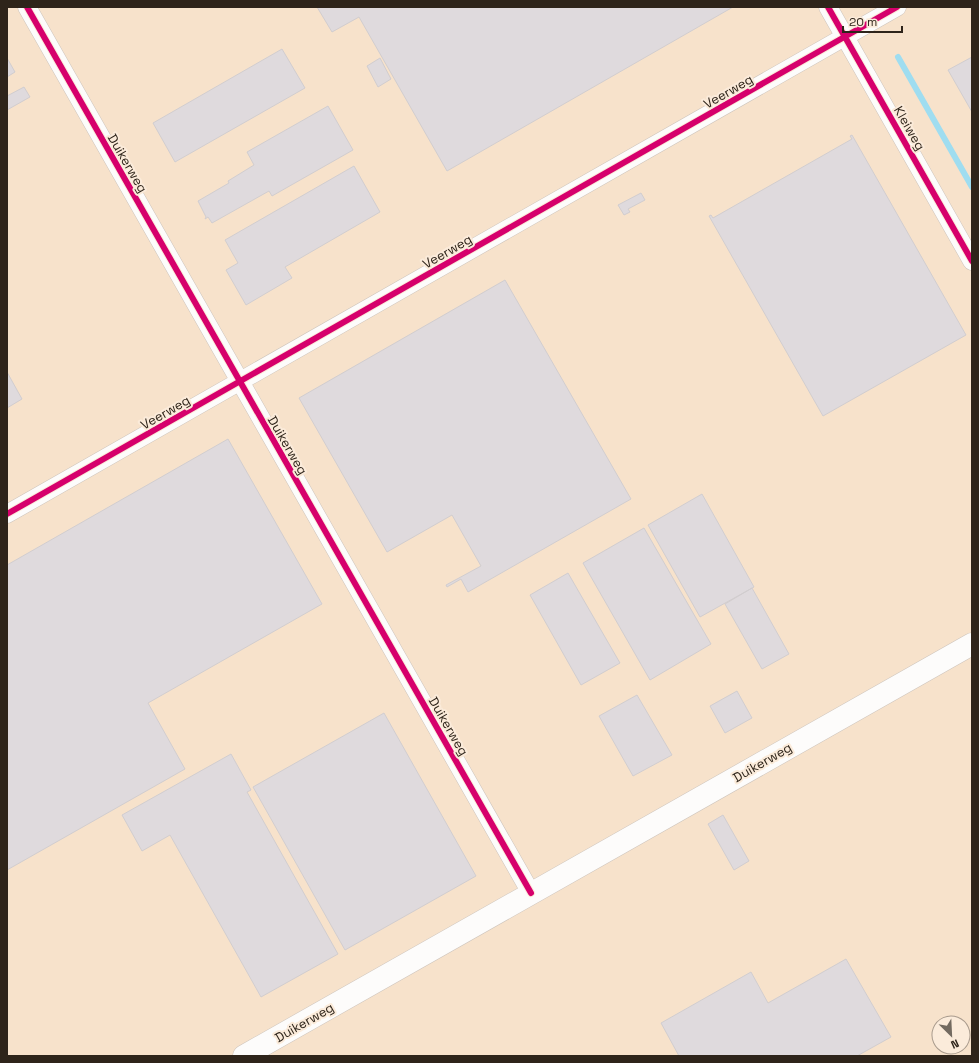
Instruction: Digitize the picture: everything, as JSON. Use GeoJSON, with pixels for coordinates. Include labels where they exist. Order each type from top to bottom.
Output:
{"type":"FeatureCollection","features":[{"type":"Feature","properties":{"kind":"street","name":"Duikerweg"},"geometry":{"type":"LineString","coordinates":[[27,7],[531,893]]}},
{"type":"Feature","properties":{"kind":"street","name":"Kleiweg"},"geometry":{"type":"LineString","coordinates":[[828,7],[972,261]]}},
{"type":"Feature","properties":{"kind":"street","name":"Veerweg"},"geometry":{"type":"LineString","coordinates":[[7,514],[897,7]]}},
{"type":"Feature","properties":{"kind":"street","name":"Duikerweg"},"geometry":{"type":"LineString","coordinates":[[244,1056],[972,644]]}},
{"type":"Feature","properties":{"kind":"shaded area"},"geometry":{"type":"Polygon","coordinates":[[[7,7],[972,7],[972,1056],[7,1056],[7,7]]]}},
{"type":"Feature","properties":{"kind":"building"},"geometry":{"type":"Polygon","coordinates":[[[317,7],[733,7],[447,171],[359,17],[332,32],[317,7]]]}},
{"type":"Feature","properties":{"kind":"building"},"geometry":{"type":"Polygon","coordinates":[[[282,49],[305,88],[175,162],[153,123],[282,49]]]}},
{"type":"Feature","properties":{"kind":"building"},"geometry":{"type":"Polygon","coordinates":[[[972,57],[972,112],[948,70],[972,57]]]}},
{"type":"Feature","properties":{"kind":"building"},"geometry":{"type":"Polygon","coordinates":[[[7,58],[15,72],[7,77],[7,58]]]}},
{"type":"Feature","properties":{"kind":"building"},"geometry":{"type":"Polygon","coordinates":[[[380,58],[391,79],[378,87],[367,66],[380,58]]]}},
{"type":"Feature","properties":{"kind":"building"},"geometry":{"type":"Polygon","coordinates":[[[24,87],[30,97],[7,110],[7,96],[24,87]]]}},
{"type":"Feature","properties":{"kind":"building"},"geometry":{"type":"Polygon","coordinates":[[[328,106],[353,150],[272,196],[269,191],[212,223],[208,217],[205,219],[206,217],[198,201],[229,183],[228,181],[254,165],[247,152],[328,106]]]}},
{"type":"Feature","properties":{"kind":"building"},"geometry":{"type":"Polygon","coordinates":[[[852,135],[966,335],[823,416],[709,216],[711,215],[713,218],[852,139],[850,136],[852,135]]]}},
{"type":"Feature","properties":{"kind":"building"},"geometry":{"type":"Polygon","coordinates":[[[354,166],[380,212],[285,267],[292,278],[246,305],[226,270],[238,263],[225,240],[354,166]]]}},
{"type":"Feature","properties":{"kind":"building"},"geometry":{"type":"Polygon","coordinates":[[[641,193],[645,200],[628,209],[630,212],[624,215],[618,205],[641,193]]]}},
{"type":"Feature","properties":{"kind":"building"},"geometry":{"type":"Polygon","coordinates":[[[505,280],[631,499],[468,592],[461,579],[447,587],[446,585],[481,566],[452,515],[387,552],[299,398],[505,280]]]}},
{"type":"Feature","properties":{"kind":"building"},"geometry":{"type":"Polygon","coordinates":[[[7,372],[22,399],[7,408],[7,372]]]}},
{"type":"Feature","properties":{"kind":"building"},"geometry":{"type":"Polygon","coordinates":[[[228,439],[322,604],[148,703],[185,769],[7,870],[7,565],[228,439]]]}},
{"type":"Feature","properties":{"kind":"building"},"geometry":{"type":"Polygon","coordinates":[[[702,494],[754,587],[700,617],[648,525],[702,494]]]}},
{"type":"Feature","properties":{"kind":"building"},"geometry":{"type":"Polygon","coordinates":[[[644,528],[711,644],[650,680],[583,563],[644,528]]]}},
{"type":"Feature","properties":{"kind":"building"},"geometry":{"type":"Polygon","coordinates":[[[568,573],[620,663],[581,685],[530,595],[568,573]]]}},
{"type":"Feature","properties":{"kind":"building"},"geometry":{"type":"Polygon","coordinates":[[[752,588],[789,654],[762,669],[725,604],[752,588]]]}},
{"type":"Feature","properties":{"kind":"building"},"geometry":{"type":"Polygon","coordinates":[[[737,691],[752,718],[725,733],[710,706],[737,691]]]}},
{"type":"Feature","properties":{"kind":"building"},"geometry":{"type":"Polygon","coordinates":[[[637,695],[672,755],[633,776],[599,716],[637,695]]]}},
{"type":"Feature","properties":{"kind":"building"},"geometry":{"type":"Polygon","coordinates":[[[384,713],[476,876],[345,950],[253,787],[384,713]]]}},
{"type":"Feature","properties":{"kind":"building"},"geometry":{"type":"Polygon","coordinates":[[[231,754],[251,790],[247,792],[338,954],[261,997],[170,835],[142,851],[122,815],[231,754]]]}},
{"type":"Feature","properties":{"kind":"building"},"geometry":{"type":"Polygon","coordinates":[[[723,815],[749,861],[734,870],[708,824],[723,815]]]}},
{"type":"Feature","properties":{"kind":"building"},"geometry":{"type":"Polygon","coordinates":[[[846,959],[891,1037],[857,1056],[679,1056],[661,1023],[751,972],[768,1003],[846,959]]]}},
{"type":"Feature","properties":{"kind":"waterway"},"geometry":{"type":"LineString","coordinates":[[898,57],[972,187]]}},
{"type":"Feature","properties":{"kind":"cycle path"},"geometry":{"type":"LineString","coordinates":[[27,7],[531,893]]}},
{"type":"Feature","properties":{"kind":"cycle path"},"geometry":{"type":"LineString","coordinates":[[828,7],[972,261]]}},
{"type":"Feature","properties":{"kind":"cycle path"},"geometry":{"type":"LineString","coordinates":[[7,514],[897,7]]}}]}
